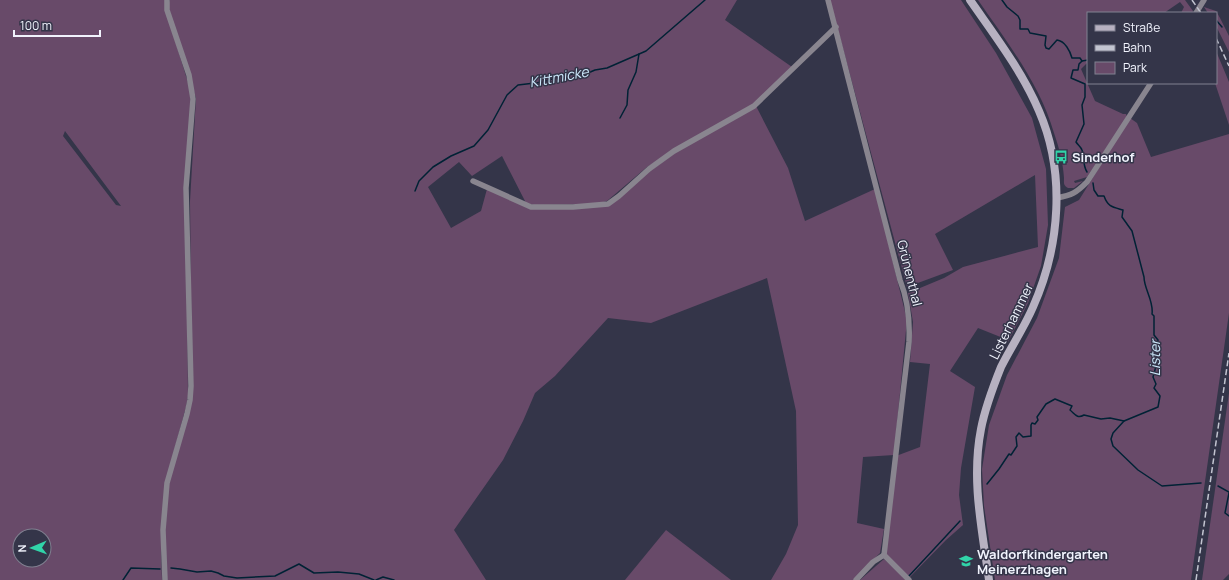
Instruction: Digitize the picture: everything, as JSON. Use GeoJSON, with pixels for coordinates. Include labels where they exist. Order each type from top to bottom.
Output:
{"type":"FeatureCollection","features":[{"type":"Feature","properties":{"kind":"main road","name":"Listerhammer"},"geometry":{"type":"LineString","coordinates":[[970,0],[1020,74],[1039,111],[1051,148],[1057,198],[1054,235],[1046,274],[1033,308],[1002,367],[990,397],[981,428],[977,456],[976,487],[980,526],[990,580]]}},
{"type":"Feature","properties":{"kind":"street"},"geometry":{"type":"LineString","coordinates":[[165,580],[163,530],[167,483],[187,414],[191,386],[186,188],[193,108],[192,87],[167,10],[167,0]]}},
{"type":"Feature","properties":{"kind":"street","name":"Grünenthal"},"geometry":{"type":"LineString","coordinates":[[828,0],[900,280],[905,292],[910,321],[909,342],[884,555]]}},
{"type":"Feature","properties":{"kind":"street"},"geometry":{"type":"LineString","coordinates":[[1197,12],[1203,1]]}},
{"type":"Feature","properties":{"kind":"street"},"geometry":{"type":"LineString","coordinates":[[473,181],[531,207],[573,207],[608,204],[649,169],[674,151],[754,106],[836,27]]}},
{"type":"Feature","properties":{"kind":"street"},"geometry":{"type":"LineString","coordinates":[[1057,198],[1069,196],[1077,192],[1087,182],[1150,84]]}},
{"type":"Feature","properties":{"kind":"street"},"geometry":{"type":"LineString","coordinates":[[856,580],[873,562],[884,555],[907,579]]}},
{"type":"Feature","properties":{"kind":"green space"},"geometry":{"type":"Polygon","coordinates":[[[0,0],[165,0],[165,8],[190,89],[191,108],[186,159],[188,396],[165,484],[161,550],[162,580],[0,580],[0,0]],[[65,131],[63,136],[116,205],[121,206],[65,131]]]}},
{"type":"Feature","properties":{"kind":"green space"},"geometry":{"type":"Polygon","coordinates":[[[170,0],[737,0],[725,20],[792,67],[754,104],[647,167],[607,201],[596,204],[534,205],[526,203],[502,156],[472,176],[459,162],[428,187],[451,228],[481,211],[487,189],[528,208],[610,205],[650,171],[675,153],[756,106],[788,168],[805,221],[875,189],[907,320],[894,455],[863,457],[857,523],[884,529],[880,553],[853,580],[771,580],[786,554],[798,525],[796,411],[767,278],[651,323],[608,318],[555,376],[535,393],[523,421],[503,460],[454,530],[486,580],[167,580],[165,531],[168,485],[192,386],[190,201],[196,98],[168,5],[170,0]]]}},
{"type":"Feature","properties":{"kind":"green space"},"geometry":{"type":"Polygon","coordinates":[[[830,0],[961,0],[996,53],[1032,118],[1046,169],[1048,225],[1041,266],[1028,303],[1008,342],[1003,338],[978,328],[950,371],[975,387],[961,468],[959,495],[963,525],[946,540],[909,578],[885,554],[896,456],[920,447],[930,364],[910,362],[913,322],[908,293],[944,278],[963,267],[1038,247],[1035,175],[935,234],[953,270],[907,287],[830,0]]]}},
{"type":"Feature","properties":{"kind":"green space"},"geometry":{"type":"Polygon","coordinates":[[[978,0],[1185,0],[1193,11],[1182,12],[1184,7],[1180,2],[1165,12],[1087,12],[1087,63],[1081,69],[1095,101],[1126,114],[1127,117],[1087,177],[1074,181],[1075,183],[1083,181],[1074,188],[1068,188],[1064,184],[1063,166],[1058,144],[1048,115],[1031,80],[978,0]]]}},
{"type":"Feature","properties":{"kind":"green space"},"geometry":{"type":"Polygon","coordinates":[[[1204,7],[1217,12],[1207,12],[1204,7]]]}},
{"type":"Feature","properties":{"kind":"green space"},"geometry":{"type":"Polygon","coordinates":[[[1217,13],[1229,36],[1229,52],[1217,28],[1217,13]]]}},
{"type":"Feature","properties":{"kind":"green space"},"geometry":{"type":"Polygon","coordinates":[[[1217,53],[1229,82],[1229,125],[1215,84],[1217,84],[1217,53]]]}},
{"type":"Feature","properties":{"kind":"green space"},"geometry":{"type":"Polygon","coordinates":[[[1130,118],[1137,123],[1151,157],[1229,134],[1229,313],[1191,580],[995,580],[984,506],[982,469],[989,425],[1007,375],[1037,318],[1059,258],[1065,207],[1079,200],[1130,118]]]}},
{"type":"Feature","properties":{"kind":"green space"},"geometry":{"type":"Polygon","coordinates":[[[1229,393],[1229,574],[1223,580],[1202,580],[1229,393]]]}},
{"type":"Feature","properties":{"kind":"green space"},"geometry":{"type":"Polygon","coordinates":[[[666,530],[731,580],[625,580],[666,530]]]}},
{"type":"Feature","properties":{"kind":"green space"},"geometry":{"type":"Polygon","coordinates":[[[884,559],[907,580],[860,580],[884,559]]]}},
{"type":"Feature","properties":{"kind":"waterway","name":"Kittmicke"},"geometry":{"type":"LineString","coordinates":[[415,191],[419,181],[433,167],[451,156],[474,146],[488,130],[507,95],[518,85],[543,82],[564,75],[588,73],[607,68],[646,51],[705,0]]}},
{"type":"Feature","properties":{"kind":"waterway","name":"Lister"},"geometry":{"type":"LineString","coordinates":[[1002,0],[1007,7],[1018,16],[1020,20],[1020,29],[1028,29],[1030,33],[1046,36],[1045,45],[1046,48],[1049,49],[1057,40],[1062,42],[1067,47],[1072,58],[1080,58],[1082,61],[1079,64],[1078,70],[1073,70],[1071,78],[1085,84],[1085,97],[1082,105],[1084,124],[1076,142],[1082,150],[1087,172]]}},
{"type":"Feature","properties":{"kind":"waterway"},"geometry":{"type":"LineString","coordinates":[[1217,21],[1222,27]]}},
{"type":"Feature","properties":{"kind":"waterway"},"geometry":{"type":"LineString","coordinates":[[620,118],[627,105],[628,90],[636,72],[639,54]]}},
{"type":"Feature","properties":{"kind":"waterway","name":"Lister"},"geometry":{"type":"LineString","coordinates":[[1082,61],[1087,60]]}},
{"type":"Feature","properties":{"kind":"waterway","name":"Lister"},"geometry":{"type":"LineString","coordinates":[[987,484],[1009,454],[1011,455],[1017,446],[1016,437],[1019,433],[1023,437],[1031,436],[1032,423],[1035,424],[1038,420],[1037,417],[1046,404],[1055,399],[1072,406],[1070,410],[1078,416],[1084,415],[1101,419],[1110,418],[1124,421],[1158,407],[1160,396],[1154,388],[1156,384],[1153,377],[1158,359],[1156,353],[1158,340],[1154,335],[1154,316],[1152,314],[1152,304],[1144,282],[1132,231],[1122,217],[1123,210],[1111,206],[1104,196],[1098,196],[1094,190],[1093,183]]}},
{"type":"Feature","properties":{"kind":"waterway"},"geometry":{"type":"LineString","coordinates":[[1124,421],[1113,433],[1111,439],[1113,446],[1138,470],[1162,486],[1201,483]]}},
{"type":"Feature","properties":{"kind":"waterway"},"geometry":{"type":"LineString","coordinates":[[1218,486],[1229,492]]}},
{"type":"Feature","properties":{"kind":"waterway"},"geometry":{"type":"LineString","coordinates":[[1229,493],[1225,513],[1229,516]]}},
{"type":"Feature","properties":{"kind":"waterway","name":"Lister"},"geometry":{"type":"LineString","coordinates":[[908,577],[960,521]]}},
{"type":"Feature","properties":{"kind":"waterway","name":"Lister"},"geometry":{"type":"LineString","coordinates":[[171,568],[197,572],[211,571],[224,576],[237,578],[275,576],[299,564],[314,573],[338,572],[359,574],[374,580]]}},
{"type":"Feature","properties":{"kind":"waterway","name":"Lister"},"geometry":{"type":"LineString","coordinates":[[123,580],[131,568],[160,569]]}},
{"type":"Feature","properties":{"kind":"waterway","name":"Lister"},"geometry":{"type":"LineString","coordinates":[[376,580],[383,577],[394,580]]}},
{"type":"Feature","properties":{"kind":"railway"},"geometry":{"type":"LineString","coordinates":[[1192,0],[1200,12]]}},
{"type":"Feature","properties":{"kind":"railway"},"geometry":{"type":"LineString","coordinates":[[1217,40],[1229,66]]}},
{"type":"Feature","properties":{"kind":"railway"},"geometry":{"type":"LineString","coordinates":[[1196,580],[1229,353]]}},
{"type":"Feature","properties":{"kind":"place","name":"Sinderhof"},"geometry":{"type":"Point","coordinates":[1061,157]}},
{"type":"Feature","properties":{"kind":"place","name":"Waldorfkindergarten Meinerzhagen"},"geometry":{"type":"Point","coordinates":[966,561]}}]}
